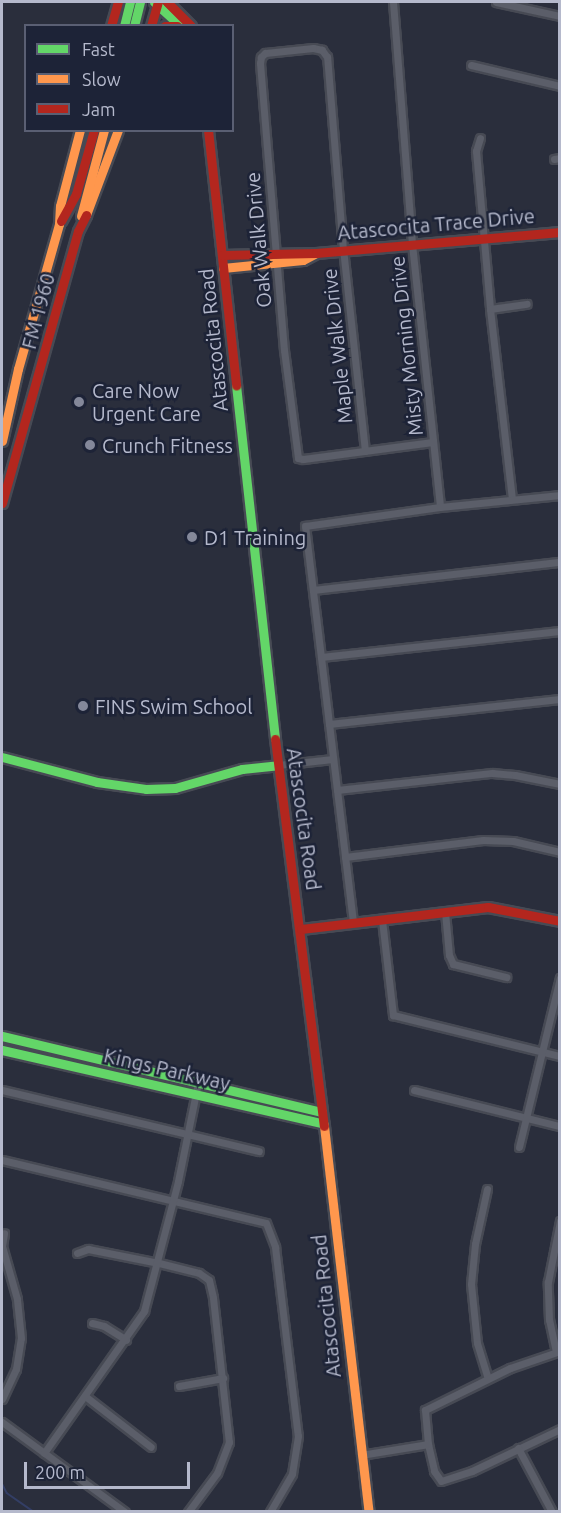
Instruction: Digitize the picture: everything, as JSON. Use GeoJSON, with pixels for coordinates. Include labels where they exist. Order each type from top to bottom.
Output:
{"type":"FeatureCollection","features":[{"type":"Feature","properties":{"kind":"main road"},"geometry":{"type":"LineString","coordinates":[[112,24],[118,2]]}},
{"type":"Feature","properties":{"kind":"main road"},"geometry":{"type":"LineString","coordinates":[[125,24],[130,2]]}},
{"type":"Feature","properties":{"kind":"main road"},"geometry":{"type":"LineString","coordinates":[[134,24],[140,2]]}},
{"type":"Feature","properties":{"kind":"main road"},"geometry":{"type":"LineString","coordinates":[[152,24],[159,2]]}},
{"type":"Feature","properties":{"kind":"main road"},"geometry":{"type":"LineString","coordinates":[[159,2],[177,24]]}},
{"type":"Feature","properties":{"kind":"main road"},"geometry":{"type":"LineString","coordinates":[[159,2],[188,24]]}},
{"type":"Feature","properties":{"kind":"main road","name":"FM 1960"},"geometry":{"type":"LineString","coordinates":[[2,441],[18,369],[59,224],[60,206],[79,132]]}},
{"type":"Feature","properties":{"kind":"main road"},"geometry":{"type":"LineString","coordinates":[[59,224],[76,194],[93,132]]}},
{"type":"Feature","properties":{"kind":"main road"},"geometry":{"type":"LineString","coordinates":[[78,231],[103,132]]}},
{"type":"Feature","properties":{"kind":"main road","name":"FM 1960"},"geometry":{"type":"LineString","coordinates":[[2,503],[78,231],[92,204],[117,132]]}},
{"type":"Feature","properties":{"kind":"main road","name":"Atascocita Road"},"geometry":{"type":"LineString","coordinates":[[208,132],[278,765],[301,929],[369,1512]]}},
{"type":"Feature","properties":{"kind":"main road","name":"Atascocita Trace Drive"},"geometry":{"type":"LineString","coordinates":[[222,255],[316,253],[560,232]]}},
{"type":"Feature","properties":{"kind":"main road","name":"Atascocita Trace Drive"},"geometry":{"type":"LineString","coordinates":[[223,268],[303,260],[316,253]]}},
{"type":"Feature","properties":{"kind":"main road"},"geometry":{"type":"LineString","coordinates":[[2,757],[96,782],[146,789],[183,786],[242,769],[278,765]]}},
{"type":"Feature","properties":{"kind":"main road"},"geometry":{"type":"LineString","coordinates":[[301,929],[496,907],[560,921]]}},
{"type":"Feature","properties":{"kind":"main road","name":"Kings Parkway"},"geometry":{"type":"LineString","coordinates":[[2,1035],[322,1112]]}},
{"type":"Feature","properties":{"kind":"main road","name":"Kings Parkway"},"geometry":{"type":"LineString","coordinates":[[2,1050],[324,1124]]}},
{"type":"Feature","properties":{"kind":"street","name":"Misty Morning Drive"},"geometry":{"type":"LineString","coordinates":[[393,2],[412,244],[440,507]]}},
{"type":"Feature","properties":{"kind":"street"},"geometry":{"type":"LineString","coordinates":[[496,2],[560,16]]}},
{"type":"Feature","properties":{"kind":"street","name":"Maple Walk Drive"},"geometry":{"type":"LineString","coordinates":[[297,49],[322,50],[327,57],[343,250],[364,451]]}},
{"type":"Feature","properties":{"kind":"street","name":"Oak Walk Drive"},"geometry":{"type":"LineString","coordinates":[[297,49],[266,52],[261,57],[276,264],[298,458],[364,451]]}},
{"type":"Feature","properties":{"kind":"street"},"geometry":{"type":"LineString","coordinates":[[471,65],[560,86]]}},
{"type":"Feature","properties":{"kind":"street"},"geometry":{"type":"LineString","coordinates":[[480,138],[476,151],[490,309],[512,499]]}},
{"type":"Feature","properties":{"kind":"street"},"geometry":{"type":"LineString","coordinates":[[490,309],[527,304]]}},
{"type":"Feature","properties":{"kind":"street"},"geometry":{"type":"LineString","coordinates":[[364,451],[434,442]]}},
{"type":"Feature","properties":{"kind":"street"},"geometry":{"type":"LineString","coordinates":[[353,922],[305,525],[440,507],[560,495]]}},
{"type":"Feature","properties":{"kind":"street"},"geometry":{"type":"LineString","coordinates":[[313,590],[560,562]]}},
{"type":"Feature","properties":{"kind":"street"},"geometry":{"type":"LineString","coordinates":[[321,657],[560,631]]}},
{"type":"Feature","properties":{"kind":"street"},"geometry":{"type":"LineString","coordinates":[[329,724],[560,699]]}},
{"type":"Feature","properties":{"kind":"street"},"geometry":{"type":"LineString","coordinates":[[278,765],[333,759]]}},
{"type":"Feature","properties":{"kind":"street"},"geometry":{"type":"LineString","coordinates":[[337,790],[492,773],[560,784]]}},
{"type":"Feature","properties":{"kind":"street"},"geometry":{"type":"LineString","coordinates":[[345,857],[483,840],[513,841],[560,852]]}},
{"type":"Feature","properties":{"kind":"street"},"geometry":{"type":"LineString","coordinates":[[445,912],[449,955],[453,964],[507,977]]}},
{"type":"Feature","properties":{"kind":"street"},"geometry":{"type":"LineString","coordinates":[[382,920],[393,1015],[560,1056]]}},
{"type":"Feature","properties":{"kind":"street"},"geometry":{"type":"LineString","coordinates":[[519,1147],[560,978]]}},
{"type":"Feature","properties":{"kind":"street"},"geometry":{"type":"LineString","coordinates":[[44,1453],[126,1340],[144,1311],[159,1263],[189,1134],[198,1083]]}},
{"type":"Feature","properties":{"kind":"street"},"geometry":{"type":"LineString","coordinates":[[2,1090],[259,1151]]}},
{"type":"Feature","properties":{"kind":"street"},"geometry":{"type":"LineString","coordinates":[[414,1090],[560,1126]]}},
{"type":"Feature","properties":{"kind":"street"},"geometry":{"type":"LineString","coordinates":[[2,1160],[266,1223],[275,1247],[298,1436],[292,1474],[270,1512]]}},
{"type":"Feature","properties":{"kind":"street"},"geometry":{"type":"LineString","coordinates":[[487,1189],[475,1244],[471,1284],[477,1343],[488,1378]]}},
{"type":"Feature","properties":{"kind":"street"},"geometry":{"type":"LineString","coordinates":[[560,1221],[548,1282],[549,1320],[558,1352],[488,1378],[424,1410],[434,1471],[441,1481],[472,1471],[560,1430]]}},
{"type":"Feature","properties":{"kind":"street"},"geometry":{"type":"LineString","coordinates":[[2,1399],[16,1369],[21,1338],[17,1299],[2,1246],[4,1233]]}},
{"type":"Feature","properties":{"kind":"street"},"geometry":{"type":"LineString","coordinates":[[77,1253],[88,1249],[159,1263],[193,1272],[208,1280],[211,1287],[230,1427],[228,1450],[217,1473],[188,1512]]}},
{"type":"Feature","properties":{"kind":"street"},"geometry":{"type":"LineString","coordinates":[[92,1323],[104,1326],[126,1340]]}},
{"type":"Feature","properties":{"kind":"street"},"geometry":{"type":"LineString","coordinates":[[179,1386],[223,1378]]}},
{"type":"Feature","properties":{"kind":"street"},"geometry":{"type":"LineString","coordinates":[[85,1396],[151,1447]]}},
{"type":"Feature","properties":{"kind":"street"},"geometry":{"type":"LineString","coordinates":[[2,1422],[125,1512]]}},
{"type":"Feature","properties":{"kind":"street"},"geometry":{"type":"LineString","coordinates":[[361,1455],[428,1444]]}},
{"type":"Feature","properties":{"kind":"street"},"geometry":{"type":"LineString","coordinates":[[518,1448],[553,1512],[560,1509]]}},
{"type":"Feature","properties":{"kind":"waterway"},"geometry":{"type":"LineString","coordinates":[[2,1483],[7,1493],[34,1512]]}},
{"type":"Feature","properties":{"kind":"traffic: fast"},"geometry":{"type":"LineString","coordinates":[[124,24],[130,2]]}},
{"type":"Feature","properties":{"kind":"traffic: fast"},"geometry":{"type":"LineString","coordinates":[[134,24],[140,2]]}},
{"type":"Feature","properties":{"kind":"traffic: fast"},"geometry":{"type":"LineString","coordinates":[[154,2],[179,24]]}},
{"type":"Feature","properties":{"kind":"traffic: fast"},"geometry":{"type":"LineString","coordinates":[[236,385],[275,739]]}},
{"type":"Feature","properties":{"kind":"traffic: fast"},"geometry":{"type":"LineString","coordinates":[[2,757],[97,782],[146,789],[175,788],[242,769],[278,765]]}},
{"type":"Feature","properties":{"kind":"traffic: fast"},"geometry":{"type":"LineString","coordinates":[[2,1036],[322,1112]]}},
{"type":"Feature","properties":{"kind":"traffic: fast"},"geometry":{"type":"LineString","coordinates":[[2,1050],[324,1124]]}},
{"type":"Feature","properties":{"kind":"traffic: slow"},"geometry":{"type":"LineString","coordinates":[[2,441],[18,369],[59,224],[60,206],[79,132]]}},
{"type":"Feature","properties":{"kind":"traffic: slow"},"geometry":{"type":"LineString","coordinates":[[81,216],[103,132]]}},
{"type":"Feature","properties":{"kind":"traffic: slow"},"geometry":{"type":"LineString","coordinates":[[86,215],[117,132]]}},
{"type":"Feature","properties":{"kind":"traffic: slow"},"geometry":{"type":"LineString","coordinates":[[223,268],[303,260],[316,253]]}},
{"type":"Feature","properties":{"kind":"traffic: slow"},"geometry":{"type":"LineString","coordinates":[[324,1126],[369,1512]]}},
{"type":"Feature","properties":{"kind":"traffic: jam"},"geometry":{"type":"LineString","coordinates":[[112,24],[118,2]]}},
{"type":"Feature","properties":{"kind":"traffic: jam"},"geometry":{"type":"LineString","coordinates":[[152,24],[158,2]]}},
{"type":"Feature","properties":{"kind":"traffic: jam"},"geometry":{"type":"LineString","coordinates":[[167,2],[189,24]]}},
{"type":"Feature","properties":{"kind":"traffic: jam"},"geometry":{"type":"LineString","coordinates":[[61,221],[76,194],[93,132]]}},
{"type":"Feature","properties":{"kind":"traffic: jam"},"geometry":{"type":"LineString","coordinates":[[208,132],[236,385]]}},
{"type":"Feature","properties":{"kind":"traffic: jam"},"geometry":{"type":"LineString","coordinates":[[2,503],[78,231],[86,215]]}},
{"type":"Feature","properties":{"kind":"traffic: jam"},"geometry":{"type":"LineString","coordinates":[[222,255],[316,253],[560,232]]}},
{"type":"Feature","properties":{"kind":"traffic: jam"},"geometry":{"type":"LineString","coordinates":[[275,739],[324,1126]]}},
{"type":"Feature","properties":{"kind":"traffic: jam"},"geometry":{"type":"LineString","coordinates":[[301,929],[488,907],[560,921]]}},
{"type":"Feature","properties":{"kind":"place","name":"Care Now Urgent Care"},"geometry":{"type":"Point","coordinates":[79,402]}},
{"type":"Feature","properties":{"kind":"place","name":"Crunch Fitness"},"geometry":{"type":"Point","coordinates":[90,445]}},
{"type":"Feature","properties":{"kind":"place","name":"D1 Training"},"geometry":{"type":"Point","coordinates":[192,537]}},
{"type":"Feature","properties":{"kind":"place","name":"FINS Swim School"},"geometry":{"type":"Point","coordinates":[83,706]}}]}
